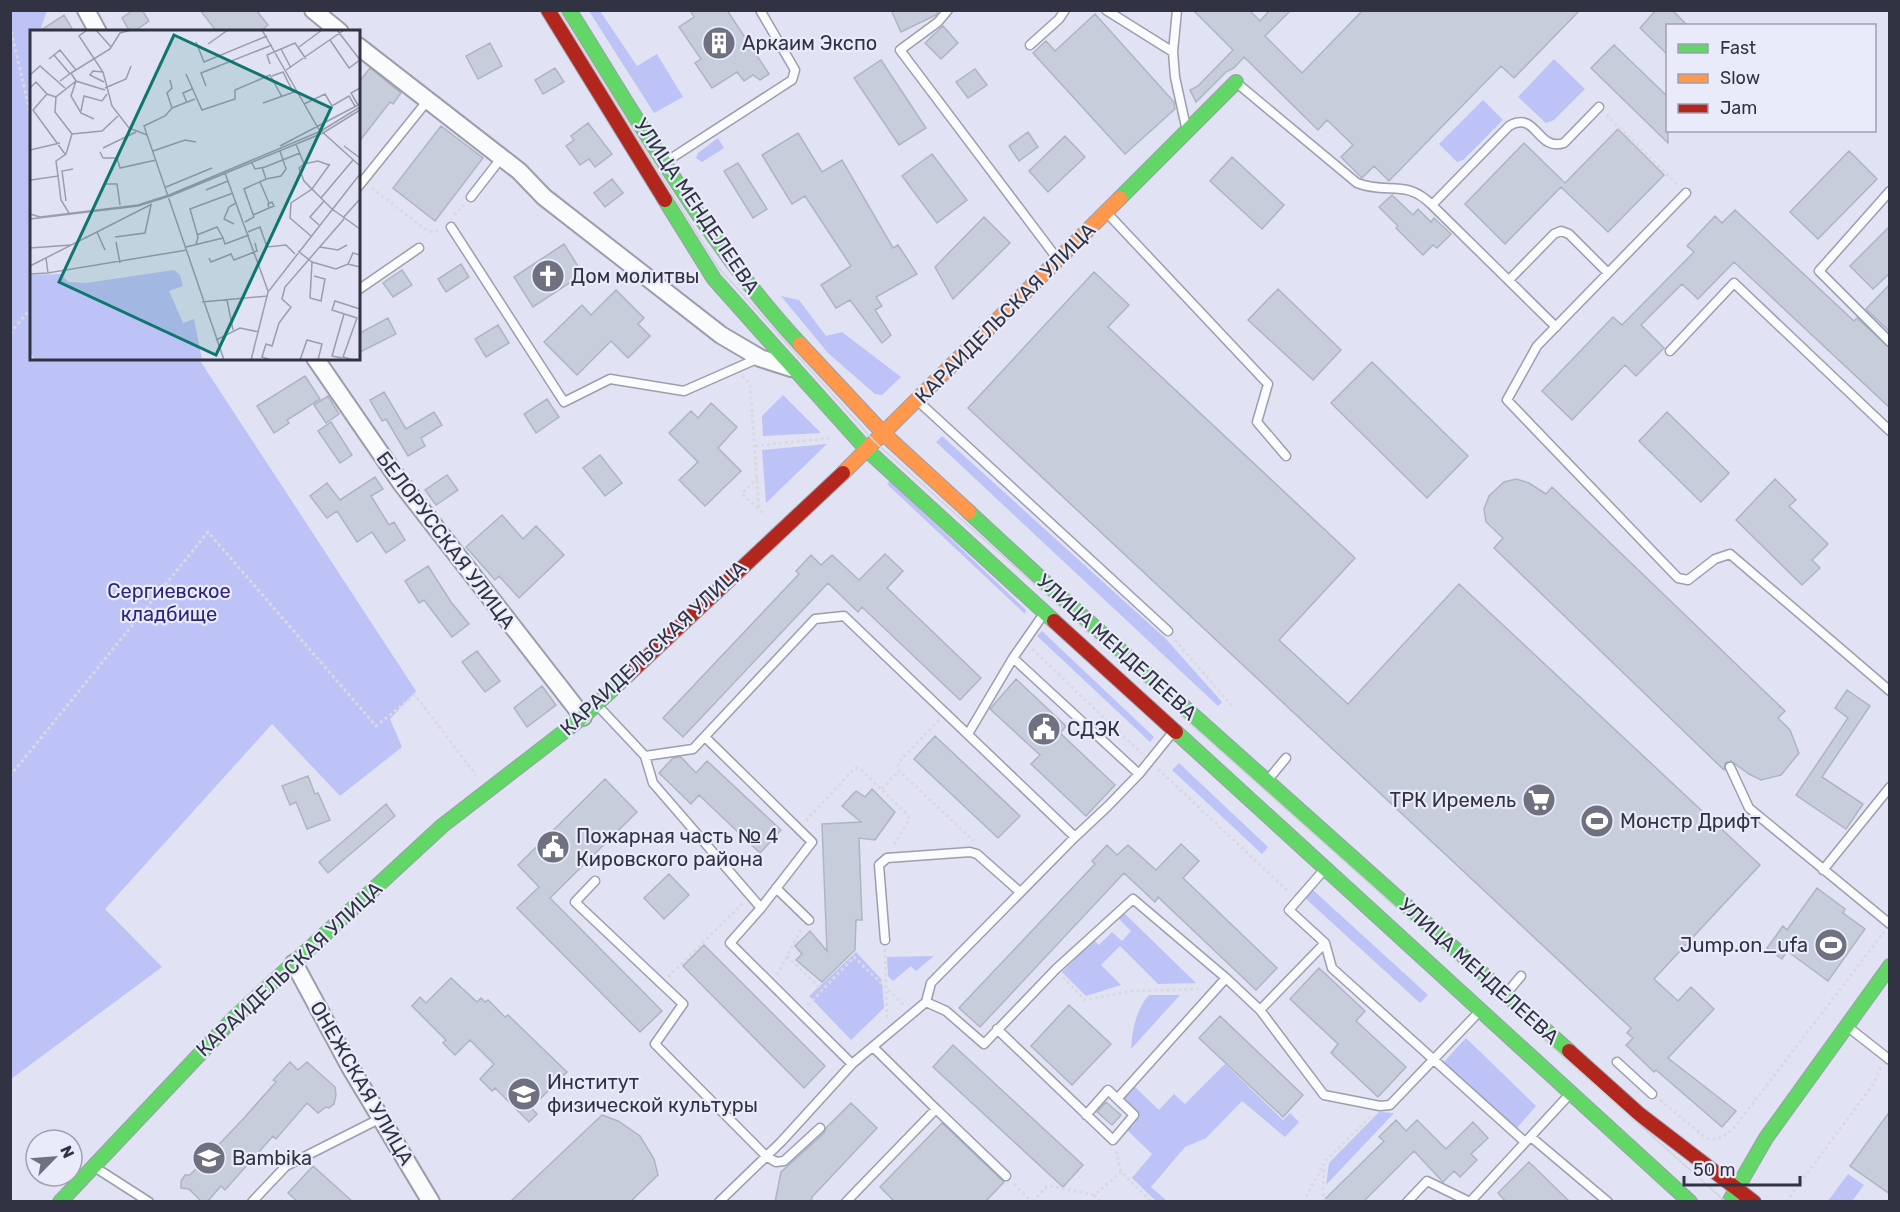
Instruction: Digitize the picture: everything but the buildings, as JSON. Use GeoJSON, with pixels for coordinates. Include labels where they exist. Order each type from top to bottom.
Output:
{"type":"FeatureCollection","features":[{"type":"Feature","properties":{"kind":"main road","name":"УЛИЦА МЕНДЕЛЕЕВА"},"geometry":{"type":"LineString","coordinates":[[548,10],[714,279],[867,450],[1690,1202]]}},
{"type":"Feature","properties":{"kind":"main road","name":"УЛИЦА МЕНДЕЛЕЕВА"},"geometry":{"type":"LineString","coordinates":[[569,10],[710,232],[765,306],[884,434],[1061,597],[1638,1113],[1732,1195],[1754,1202]]}},
{"type":"Feature","properties":{"kind":"main road","name":"КАРАИДЕЛЬСКАЯ УЛИЦА"},"geometry":{"type":"LineString","coordinates":[[60,1202],[232,1020],[442,826],[583,717],[884,434],[1236,82]]}},
{"type":"Feature","properties":{"kind":"main road"},"geometry":{"type":"LineString","coordinates":[[1732,1195],[1766,1138],[1890,966]]}},
{"type":"Feature","properties":{"kind":"street"},"geometry":{"type":"LineString","coordinates":[[86,10],[97,30]]}},
{"type":"Feature","properties":{"kind":"street"},"geometry":{"type":"LineString","coordinates":[[313,10],[338,30]]}},
{"type":"Feature","properties":{"kind":"street"},"geometry":{"type":"LineString","coordinates":[[360,48],[502,157],[524,175],[544,197],[712,328],[760,358],[796,370],[814,359]]}},
{"type":"Feature","properties":{"kind":"street","name":"БЕЛОРУССКАЯ УЛИЦА"},"geometry":{"type":"LineString","coordinates":[[316,360],[401,483],[583,717]]}},
{"type":"Feature","properties":{"kind":"street","name":"ОНЕЖСКАЯ УЛИЦА"},"geometry":{"type":"LineString","coordinates":[[294,963],[345,1058],[432,1202]]}},
{"type":"Feature","properties":{"kind":"lane"},"geometry":{"type":"LineString","coordinates":[[665,162],[792,80],[795,70],[760,10]]}},
{"type":"Feature","properties":{"kind":"lane"},"geometry":{"type":"LineString","coordinates":[[948,10],[938,22],[900,50],[1058,260]]}},
{"type":"Feature","properties":{"kind":"lane"},"geometry":{"type":"LineString","coordinates":[[1030,45],[1059,19],[1065,10]]}},
{"type":"Feature","properties":{"kind":"lane"},"geometry":{"type":"LineString","coordinates":[[1106,10],[1173,52]]}},
{"type":"Feature","properties":{"kind":"lane"},"geometry":{"type":"LineString","coordinates":[[1177,10],[1173,52],[1175,77],[1187,130]]}},
{"type":"Feature","properties":{"kind":"lane"},"geometry":{"type":"LineString","coordinates":[[1236,82],[1357,183],[1377,188],[1410,190],[1423,196],[1556,327]]}},
{"type":"Feature","properties":{"kind":"lane"},"geometry":{"type":"LineString","coordinates":[[361,185],[428,99]]}},
{"type":"Feature","properties":{"kind":"lane"},"geometry":{"type":"LineString","coordinates":[[1432,205],[1509,126],[1520,122],[1528,123],[1548,143],[1560,144],[1564,143],[1599,107]]}},
{"type":"Feature","properties":{"kind":"lane"},"geometry":{"type":"LineString","coordinates":[[471,197],[502,157]]}},
{"type":"Feature","properties":{"kind":"lane"},"geometry":{"type":"LineString","coordinates":[[1890,191],[1819,271],[1890,342]]}},
{"type":"Feature","properties":{"kind":"lane"},"geometry":{"type":"LineString","coordinates":[[1686,193],[1537,346],[1507,400],[1678,578],[1688,580],[1715,559],[1730,554],[1890,691]]}},
{"type":"Feature","properties":{"kind":"lane"},"geometry":{"type":"LineString","coordinates":[[1106,212],[1268,384],[1257,422],[1286,456]]}},
{"type":"Feature","properties":{"kind":"lane"},"geometry":{"type":"LineString","coordinates":[[451,227],[564,402],[610,379],[684,391],[760,358]]}},
{"type":"Feature","properties":{"kind":"lane"},"geometry":{"type":"LineString","coordinates":[[1509,280],[1554,234],[1561,231],[1569,234],[1608,273]]}},
{"type":"Feature","properties":{"kind":"lane"},"geometry":{"type":"LineString","coordinates":[[360,289],[419,248]]}},
{"type":"Feature","properties":{"kind":"lane"},"geometry":{"type":"LineString","coordinates":[[1670,351],[1734,283],[1890,430]]}},
{"type":"Feature","properties":{"kind":"lane"},"geometry":{"type":"LineString","coordinates":[[917,400],[1168,632]]}},
{"type":"Feature","properties":{"kind":"lane"},"geometry":{"type":"LineString","coordinates":[[968,734],[1012,658],[1045,613]]}},
{"type":"Feature","properties":{"kind":"lane"},"geometry":{"type":"LineString","coordinates":[[645,756],[693,749],[815,619],[844,616],[1075,837]]}},
{"type":"Feature","properties":{"kind":"lane"},"geometry":{"type":"LineString","coordinates":[[1012,658],[1139,774]]}},
{"type":"Feature","properties":{"kind":"lane"},"geometry":{"type":"LineString","coordinates":[[596,704],[645,756],[653,783],[761,908]]}},
{"type":"Feature","properties":{"kind":"lane"},"geometry":{"type":"LineString","coordinates":[[719,1202],[766,1156],[852,1064],[926,1002],[931,982],[1139,774],[1174,730]]}},
{"type":"Feature","properties":{"kind":"lane"},"geometry":{"type":"LineString","coordinates":[[705,737],[813,842],[730,943],[852,1064]]}},
{"type":"Feature","properties":{"kind":"lane"},"geometry":{"type":"LineString","coordinates":[[1267,781],[1286,758]]}},
{"type":"Feature","properties":{"kind":"lane"},"geometry":{"type":"LineString","coordinates":[[1730,767],[1749,808],[1890,925]]}},
{"type":"Feature","properties":{"kind":"lane"},"geometry":{"type":"LineString","coordinates":[[1823,870],[1890,787]]}},
{"type":"Feature","properties":{"kind":"lane"},"geometry":{"type":"LineString","coordinates":[[885,940],[879,866],[886,858],[970,852],[977,854],[1020,892]]}},
{"type":"Feature","properties":{"kind":"lane"},"geometry":{"type":"LineString","coordinates":[[1325,868],[1289,910],[1325,943],[1332,968],[1528,1140],[1608,1202]]}},
{"type":"Feature","properties":{"kind":"lane"},"geometry":{"type":"LineString","coordinates":[[595,881],[575,902],[683,1004],[655,1044],[766,1156],[776,1162],[784,1161],[820,1128]]}},
{"type":"Feature","properties":{"kind":"lane"},"geometry":{"type":"LineString","coordinates":[[776,888],[809,920]]}},
{"type":"Feature","properties":{"kind":"lane"},"geometry":{"type":"LineString","coordinates":[[926,1002],[946,1011],[984,1044],[1056,969],[1133,899],[1260,1010],[1324,1095],[1380,1106],[1390,1105],[1480,1010]]}},
{"type":"Feature","properties":{"kind":"lane"},"geometry":{"type":"LineString","coordinates":[[1260,1010],[1325,943]]}},
{"type":"Feature","properties":{"kind":"lane"},"geometry":{"type":"LineString","coordinates":[[1506,994],[1521,976]]}},
{"type":"Feature","properties":{"kind":"lane"},"geometry":{"type":"LineString","coordinates":[[1117,1099],[1226,978]]}},
{"type":"Feature","properties":{"kind":"lane"},"geometry":{"type":"LineString","coordinates":[[1846,1026],[1887,1059]]}},
{"type":"Feature","properties":{"kind":"lane"},"geometry":{"type":"LineString","coordinates":[[997,1029],[1086,1115],[1113,1140],[1134,1115],[1108,1090],[1086,1115]]}},
{"type":"Feature","properties":{"kind":"lane"},"geometry":{"type":"LineString","coordinates":[[873,1047],[1006,1176]]}},
{"type":"Feature","properties":{"kind":"lane"},"geometry":{"type":"LineString","coordinates":[[1617,1062],[1652,1094]]}},
{"type":"Feature","properties":{"kind":"lane"},"geometry":{"type":"LineString","coordinates":[[1407,1202],[1427,1181],[1470,1202],[1571,1093]]}},
{"type":"Feature","properties":{"kind":"lane"},"geometry":{"type":"LineString","coordinates":[[846,1202],[936,1109]]}},
{"type":"Feature","properties":{"kind":"lane"},"geometry":{"type":"LineString","coordinates":[[252,1202],[286,1166],[381,1118]]}},
{"type":"Feature","properties":{"kind":"lane"},"geometry":{"type":"LineString","coordinates":[[93,1166],[149,1202]]}},
{"type":"Feature","properties":{"kind":"path"},"geometry":{"type":"LineString","coordinates":[[10,26],[30,112]]}},
{"type":"Feature","properties":{"kind":"path"},"geometry":{"type":"LineString","coordinates":[[1599,107],[1686,193]]}},
{"type":"Feature","properties":{"kind":"path"},"geometry":{"type":"LineString","coordinates":[[361,185],[428,231],[433,232],[451,227],[451,219],[471,197]]}},
{"type":"Feature","properties":{"kind":"path"},"geometry":{"type":"LineString","coordinates":[[10,333],[30,309]]}},
{"type":"Feature","properties":{"kind":"path"},"geometry":{"type":"LineString","coordinates":[[734,369],[750,384],[759,510]]}},
{"type":"Feature","properties":{"kind":"path"},"geometry":{"type":"LineString","coordinates":[[755,446],[834,437]]}},
{"type":"Feature","properties":{"kind":"path"},"geometry":{"type":"LineString","coordinates":[[758,477],[742,494],[765,515]]}},
{"type":"Feature","properties":{"kind":"path"},"geometry":{"type":"LineString","coordinates":[[10,776],[208,532],[376,726],[415,695],[488,790]]}},
{"type":"Feature","properties":{"kind":"path"},"geometry":{"type":"LineString","coordinates":[[1168,632],[1233,707]]}},
{"type":"Feature","properties":{"kind":"path"},"geometry":{"type":"LineString","coordinates":[[1024,642],[1297,899]]}},
{"type":"Feature","properties":{"kind":"path"},"geometry":{"type":"LineString","coordinates":[[946,713],[898,763],[899,771],[975,842],[977,854]]}},
{"type":"Feature","properties":{"kind":"path"},"geometry":{"type":"LineString","coordinates":[[798,829],[856,768],[865,773],[908,814],[909,819],[886,858]]}},
{"type":"Feature","properties":{"kind":"path"},"geometry":{"type":"LineString","coordinates":[[882,789],[899,771]]}},
{"type":"Feature","properties":{"kind":"path"},"geometry":{"type":"LineString","coordinates":[[661,984],[750,896]]}},
{"type":"Feature","properties":{"kind":"path"},"geometry":{"type":"LineString","coordinates":[[772,984],[799,932],[809,920]]}},
{"type":"Feature","properties":{"kind":"path"},"geometry":{"type":"LineString","coordinates":[[1652,1094],[1707,1138],[1715,1140],[1723,1137],[1734,1128],[1890,925]]}},
{"type":"Feature","properties":{"kind":"path"},"geometry":{"type":"LineString","coordinates":[[885,940],[888,1034]]}},
{"type":"Feature","properties":{"kind":"path"},"geometry":{"type":"LineString","coordinates":[[787,956],[822,990]]}},
{"type":"Feature","properties":{"kind":"path"},"geometry":{"type":"LineString","coordinates":[[800,1012],[854,957],[913,1013]]}},
{"type":"Feature","properties":{"kind":"path"},"geometry":{"type":"LineString","coordinates":[[1056,969],[1085,1000],[1132,990],[1218,988]]}},
{"type":"Feature","properties":{"kind":"path"},"geometry":{"type":"LineString","coordinates":[[1786,1202],[1874,1083],[1887,1059]]}},
{"type":"Feature","properties":{"kind":"path"},"geometry":{"type":"LineString","coordinates":[[1303,1202],[1324,1162],[1380,1106]]}},
{"type":"Feature","properties":{"kind":"path"},"geometry":{"type":"LineString","coordinates":[[1113,1140],[1121,1172],[1152,1202]]}},
{"type":"Feature","properties":{"kind":"path"},"geometry":{"type":"LineString","coordinates":[[1324,1162],[1325,1202]]}},
{"type":"Feature","properties":{"kind":"path"},"geometry":{"type":"LineString","coordinates":[[1094,1195],[1121,1172]]}},
{"type":"Feature","properties":{"kind":"path"},"geometry":{"type":"LineString","coordinates":[[1006,1176],[1033,1202],[1046,1186],[1094,1195],[1101,1202]]}},
{"type":"Feature","properties":{"kind":"green space","name":"Сергиевское кладбище"},"geometry":{"type":"Polygon","coordinates":[[[47,10],[40,30],[30,30],[30,360],[200,360],[416,691],[390,719],[402,747],[340,796],[272,724],[105,909],[162,967],[11,1079],[10,11],[47,10]]]}},
{"type":"Feature","properties":{"kind":"green space"},"geometry":{"type":"Polygon","coordinates":[[[589,11],[600,11],[637,66],[657,54],[683,97],[654,113],[589,11]]]}},
{"type":"Feature","properties":{"kind":"green space"},"geometry":{"type":"Polygon","coordinates":[[[1554,59],[1585,89],[1554,120],[1546,123],[1518,97],[1554,59]]]}},
{"type":"Feature","properties":{"kind":"green space"},"geometry":{"type":"Polygon","coordinates":[[[1483,100],[1503,120],[1463,160],[1457,162],[1439,144],[1483,100]]]}},
{"type":"Feature","properties":{"kind":"green space"},"geometry":{"type":"Polygon","coordinates":[[[718,138],[724,148],[702,162],[696,158],[698,153],[718,138]]]}},
{"type":"Feature","properties":{"kind":"green space"},"geometry":{"type":"Polygon","coordinates":[[[781,296],[799,300],[826,336],[842,332],[901,377],[882,395],[875,394],[828,353],[781,296]]]}},
{"type":"Feature","properties":{"kind":"green space"},"geometry":{"type":"Polygon","coordinates":[[[783,395],[821,433],[763,436],[762,416],[783,395]]]}},
{"type":"Feature","properties":{"kind":"green space"},"geometry":{"type":"Polygon","coordinates":[[[942,436],[1166,639],[1222,702],[1218,706],[936,442],[942,436]]]}},
{"type":"Feature","properties":{"kind":"green space"},"geometry":{"type":"Polygon","coordinates":[[[827,444],[766,503],[762,450],[827,444]]]}},
{"type":"Feature","properties":{"kind":"green space"},"geometry":{"type":"Polygon","coordinates":[[[890,481],[1026,610],[1025,614],[887,484],[890,481]]]}},
{"type":"Feature","properties":{"kind":"green space"},"geometry":{"type":"Polygon","coordinates":[[[1042,631],[1154,737],[1150,742],[1037,636],[1042,631]]]}},
{"type":"Feature","properties":{"kind":"green space"},"geometry":{"type":"Polygon","coordinates":[[[1179,763],[1268,847],[1262,854],[1172,770],[1179,763]]]}},
{"type":"Feature","properties":{"kind":"green space"},"geometry":{"type":"Polygon","coordinates":[[[1313,890],[1428,995],[1420,1003],[1305,898],[1313,890]]]}},
{"type":"Feature","properties":{"kind":"green space"},"geometry":{"type":"Polygon","coordinates":[[[1123,912],[1196,983],[1158,984],[1120,946],[1101,965],[1121,985],[1086,996],[1062,972],[1094,940],[1099,945],[1112,932],[1122,941],[1131,931],[1118,918],[1123,912]]]}},
{"type":"Feature","properties":{"kind":"green space"},"geometry":{"type":"Polygon","coordinates":[[[856,952],[882,980],[884,1008],[851,1040],[809,996],[856,952]]]}},
{"type":"Feature","properties":{"kind":"green space"},"geometry":{"type":"Polygon","coordinates":[[[934,956],[916,971],[911,966],[893,981],[888,976],[887,957],[934,956]]]}},
{"type":"Feature","properties":{"kind":"green space"},"geometry":{"type":"Polygon","coordinates":[[[1149,995],[1180,995],[1131,1049],[1136,1020],[1149,995]]]}},
{"type":"Feature","properties":{"kind":"green space"},"geometry":{"type":"Polygon","coordinates":[[[1466,1038],[1536,1106],[1516,1129],[1443,1063],[1466,1038]]]}},
{"type":"Feature","properties":{"kind":"green space"},"geometry":{"type":"Polygon","coordinates":[[[1225,1064],[1283,1120],[1290,1113],[1299,1122],[1285,1137],[1242,1101],[1206,1138],[1185,1147],[1151,1187],[1167,1201],[1156,1201],[1132,1178],[1152,1154],[1126,1129],[1138,1115],[1122,1099],[1134,1086],[1159,1110],[1174,1094],[1185,1104],[1225,1064]]]}},
{"type":"Feature","properties":{"kind":"green space"},"geometry":{"type":"Polygon","coordinates":[[[1379,1112],[1394,1113],[1326,1185],[1329,1163],[1379,1112]]]}},
{"type":"Feature","properties":{"kind":"green space"},"geometry":{"type":"Polygon","coordinates":[[[1848,1174],[1864,1185],[1852,1201],[1828,1201],[1848,1174]]]}},
{"type":"Feature","properties":{"kind":"tram line"},"geometry":{"type":"LineString","coordinates":[[558,10],[718,267],[875,442],[1726,1202]]}},
{"type":"Feature","properties":{"kind":"traffic: fast"},"geometry":{"type":"LineString","coordinates":[[569,10],[649,140],[705,225],[735,266],[800,344]]}},
{"type":"Feature","properties":{"kind":"traffic: fast"},"geometry":{"type":"LineString","coordinates":[[1120,198],[1236,82]]}},
{"type":"Feature","properties":{"kind":"traffic: fast"},"geometry":{"type":"LineString","coordinates":[[665,200],[714,279],[867,450],[1054,621]]}},
{"type":"Feature","properties":{"kind":"traffic: fast"},"geometry":{"type":"LineString","coordinates":[[969,512],[1569,1051]]}},
{"type":"Feature","properties":{"kind":"traffic: fast"},"geometry":{"type":"LineString","coordinates":[[60,1202],[232,1020],[442,826],[583,717],[629,674]]}},
{"type":"Feature","properties":{"kind":"traffic: fast"},"geometry":{"type":"LineString","coordinates":[[1176,732],[1690,1202]]}},
{"type":"Feature","properties":{"kind":"traffic: fast"},"geometry":{"type":"LineString","coordinates":[[1729,1202],[1766,1138],[1890,966]]}},
{"type":"Feature","properties":{"kind":"traffic: slow"},"geometry":{"type":"LineString","coordinates":[[843,473],[1120,198]]}},
{"type":"Feature","properties":{"kind":"traffic: slow"},"geometry":{"type":"LineString","coordinates":[[800,344],[884,434],[969,512]]}},
{"type":"Feature","properties":{"kind":"traffic: jam"},"geometry":{"type":"LineString","coordinates":[[548,10],[665,200]]}},
{"type":"Feature","properties":{"kind":"traffic: jam"},"geometry":{"type":"LineString","coordinates":[[629,674],[843,473]]}},
{"type":"Feature","properties":{"kind":"traffic: jam"},"geometry":{"type":"LineString","coordinates":[[1054,621],[1176,732]]}},
{"type":"Feature","properties":{"kind":"traffic: jam"},"geometry":{"type":"LineString","coordinates":[[1569,1051],[1638,1113],[1754,1202]]}},
{"type":"Feature","properties":{"kind":"place","name":"Аркаим Экспо"},"geometry":{"type":"Point","coordinates":[719,43]}},
{"type":"Feature","properties":{"kind":"place","name":"Дом молитвы"},"geometry":{"type":"Point","coordinates":[548,276]}},
{"type":"Feature","properties":{"kind":"place","name":"СДЭК"},"geometry":{"type":"Point","coordinates":[1044,729]}},
{"type":"Feature","properties":{"kind":"place","name":"ТРК Иремель"},"geometry":{"type":"Point","coordinates":[1539,800]}},
{"type":"Feature","properties":{"kind":"place","name":"Монстр Дрифт"},"geometry":{"type":"Point","coordinates":[1597,821]}},
{"type":"Feature","properties":{"kind":"place","name":"Пожарная часть № 4 Кировского района"},"geometry":{"type":"Point","coordinates":[553,847]}},
{"type":"Feature","properties":{"kind":"place","name":"Jump.on_ufa"},"geometry":{"type":"Point","coordinates":[1831,945]}},
{"type":"Feature","properties":{"kind":"place","name":"Институт физической культуры"},"geometry":{"type":"Point","coordinates":[524,1094]}},
{"type":"Feature","properties":{"kind":"place","name":"Bambika"},"geometry":{"type":"Point","coordinates":[209,1158]}}]}
